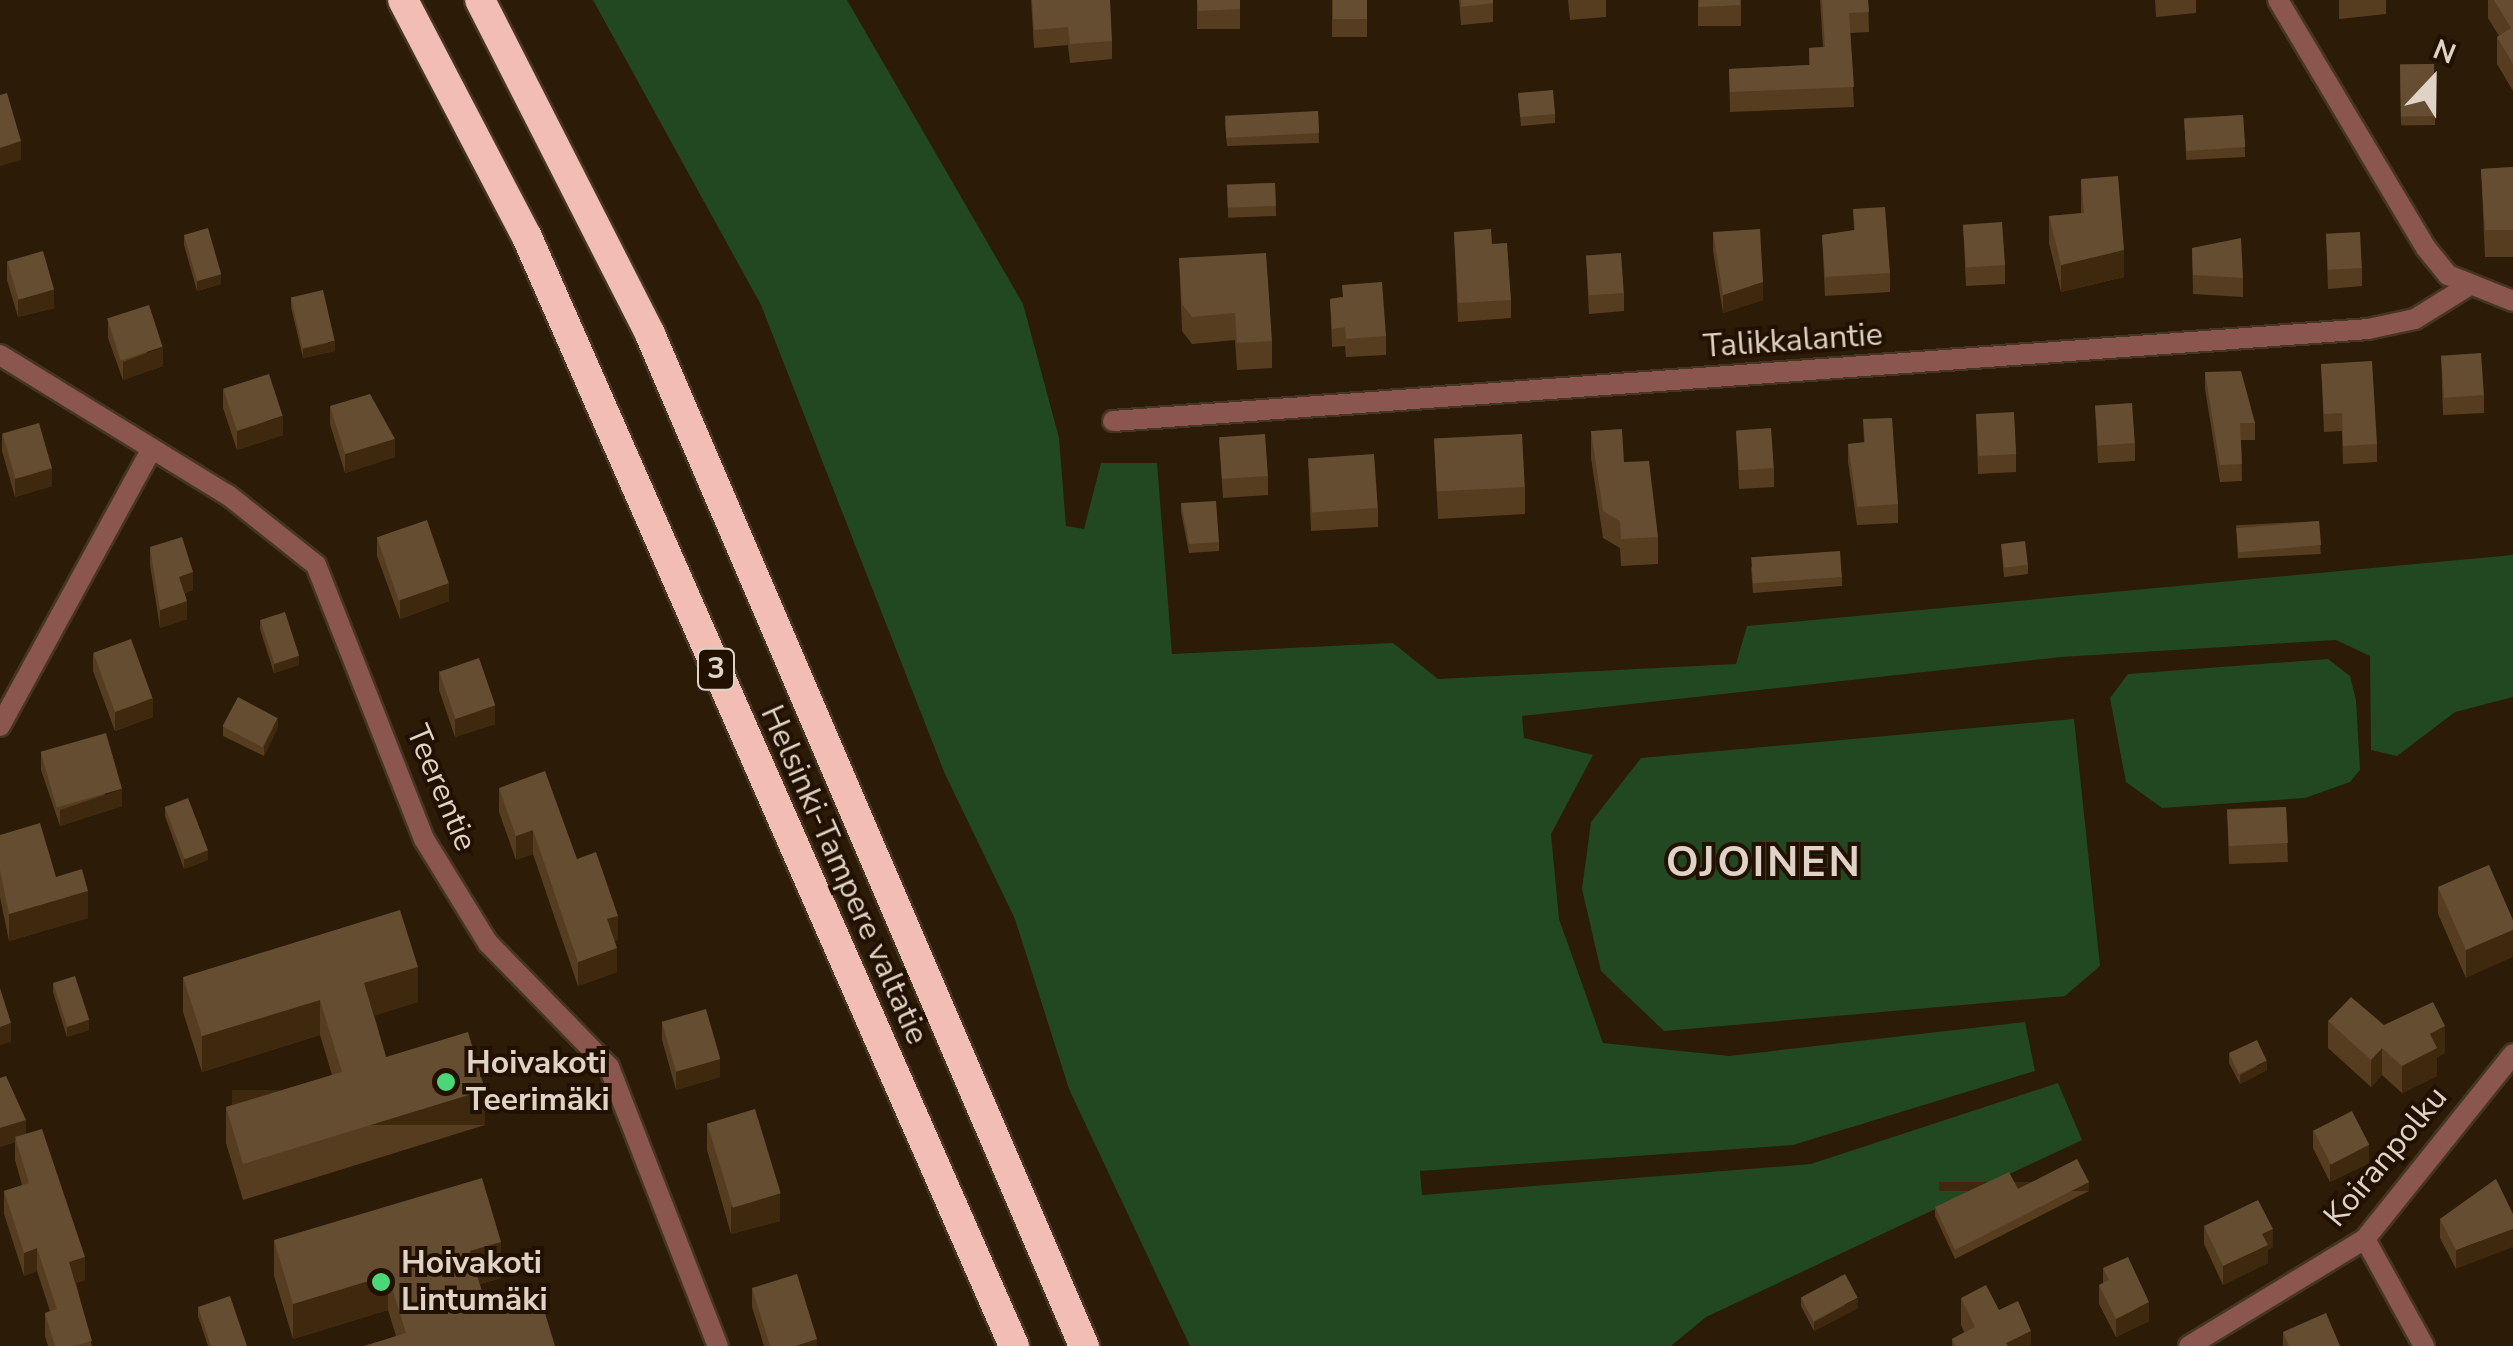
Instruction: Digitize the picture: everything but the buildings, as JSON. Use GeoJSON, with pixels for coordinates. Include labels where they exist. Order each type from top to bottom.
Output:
{"type":"FeatureCollection","features":[{"type":"Feature","properties":{"kind":"highway","name":"Helsinki-Tampere valtatie"},"geometry":{"type":"LineString","coordinates":[[402,0],[534,252],[1014,1346]]}},
{"type":"Feature","properties":{"kind":"highway","name":"Helsinki-Tampere valtatie"},"geometry":{"type":"LineString","coordinates":[[480,0],[658,352],[1084,1346]]}},
{"type":"Feature","properties":{"kind":"street"},"geometry":{"type":"LineString","coordinates":[[2278,0],[2426,248],[2468,286],[2513,301]]}},
{"type":"Feature","properties":{"kind":"street","name":"Talikkalantie"},"geometry":{"type":"LineString","coordinates":[[1113,421],[2368,329],[2414,319],[2468,286]]}},
{"type":"Feature","properties":{"kind":"street","name":"Teerentie"},"geometry":{"type":"LineString","coordinates":[[0,354],[151,450],[316,564],[424,839],[488,943],[609,1067],[718,1346]]}},
{"type":"Feature","properties":{"kind":"street"},"geometry":{"type":"LineString","coordinates":[[0,726],[151,450]]}},
{"type":"Feature","properties":{"kind":"street","name":"Koiranpolku"},"geometry":{"type":"LineString","coordinates":[[2189,1346],[2364,1239],[2513,1054]]}},
{"type":"Feature","properties":{"kind":"street"},"geometry":{"type":"LineString","coordinates":[[2364,1239],[2424,1346]]}},
{"type":"Feature","properties":{"kind":"green space"},"geometry":{"type":"Polygon","coordinates":[[[593,0],[847,0],[1023,304],[1059,438],[1066,526],[1084,529],[1101,463],[1157,463],[1172,654],[1393,643],[1438,679],[1736,664],[1747,626],[2513,555],[2513,697],[2455,712],[2397,756],[2371,750],[2370,656],[2336,640],[2061,657],[1522,716],[1524,738],[1593,755],[1551,834],[1559,919],[1603,1043],[1729,1056],[2025,1022],[2035,1071],[1793,1145],[1420,1171],[1422,1195],[1811,1164],[2058,1083],[2082,1140],[1706,1317],[1671,1346],[1190,1346],[1069,1089],[1015,919],[945,774],[761,305],[593,0]]]}},
{"type":"Feature","properties":{"kind":"green space"},"geometry":{"type":"Polygon","coordinates":[[[2328,659],[2350,676],[2356,700],[2360,770],[2350,782],[2305,798],[2162,808],[2126,782],[2110,698],[2128,674],[2328,659]]]}},
{"type":"Feature","properties":{"kind":"green space"},"geometry":{"type":"Polygon","coordinates":[[[2074,719],[2100,966],[2065,996],[1664,1031],[1601,971],[1582,889],[1591,822],[1641,758],[2074,719]]]}},
{"type":"Feature","properties":{"kind":"place","name":"Hoivakoti Teerimäki"},"geometry":{"type":"Point","coordinates":[446,1082]}},
{"type":"Feature","properties":{"kind":"place","name":"Hoivakoti Lintumäki"},"geometry":{"type":"Point","coordinates":[381,1282]}},
{"type":"Feature","properties":{"kind":"district","name":"OJOINEN"},"geometry":{"type":"Point","coordinates":[1764,863]}}]}
